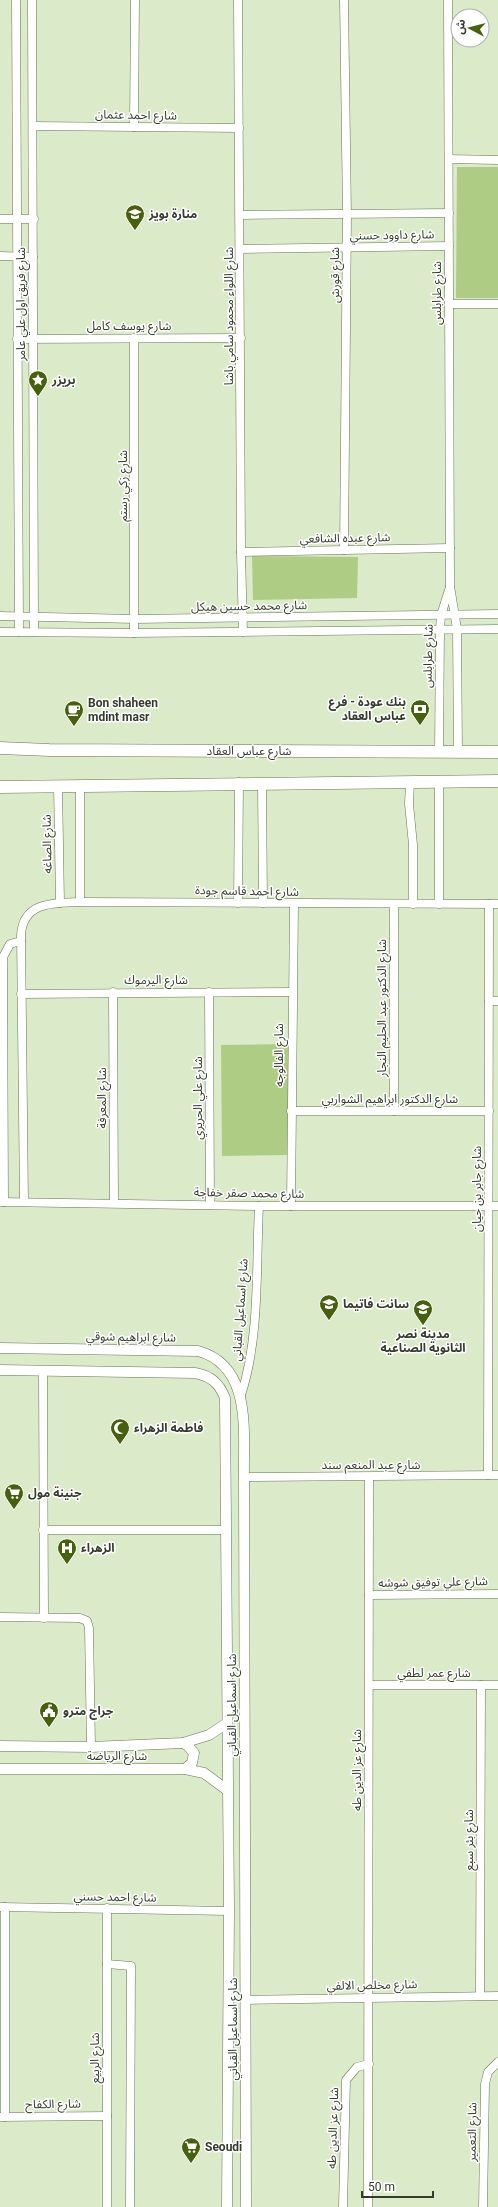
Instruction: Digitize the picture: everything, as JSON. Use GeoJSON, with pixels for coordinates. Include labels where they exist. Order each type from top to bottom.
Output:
{"type":"FeatureCollection","features":[{"type":"Feature","properties":{"kind":"main road","name":"شارع عباس العقاد"},"geometry":{"type":"LineString","coordinates":[[0,748],[49,750],[498,752]]}},
{"type":"Feature","properties":{"kind":"main road"},"geometry":{"type":"LineString","coordinates":[[0,787],[239,782],[498,781]]}},
{"type":"Feature","properties":{"kind":"street","name":"شارع فريق اول علي عامر"},"geometry":{"type":"LineString","coordinates":[[16,0],[19,632]]}},
{"type":"Feature","properties":{"kind":"street","name":"شارع فريق اول علي عامر"},"geometry":{"type":"LineString","coordinates":[[32,0],[34,219],[34,632]]}},
{"type":"Feature","properties":{"kind":"street"},"geometry":{"type":"LineString","coordinates":[[134,0],[134,126]]}},
{"type":"Feature","properties":{"kind":"street","name":"شارع اللواء محمود سامي باشا"},"geometry":{"type":"LineString","coordinates":[[238,0],[241,552],[244,632]]}},
{"type":"Feature","properties":{"kind":"street","name":"شارع قورش"},"geometry":{"type":"LineString","coordinates":[[344,0],[347,215],[344,550]]}},
{"type":"Feature","properties":{"kind":"street","name":"شارع طرابلس"},"geometry":{"type":"LineString","coordinates":[[448,0],[450,586],[456,615],[457,629],[458,752]]}},
{"type":"Feature","properties":{"kind":"street","name":"شارع احمد عثمان"},"geometry":{"type":"LineString","coordinates":[[33,126],[239,128]]}},
{"type":"Feature","properties":{"kind":"street"},"geometry":{"type":"LineString","coordinates":[[449,159],[498,160]]}},
{"type":"Feature","properties":{"kind":"street","name":"شارع داوود حسني"},"geometry":{"type":"LineString","coordinates":[[240,215],[449,214]]}},
{"type":"Feature","properties":{"kind":"street"},"geometry":{"type":"LineString","coordinates":[[0,219],[34,219]]}},
{"type":"Feature","properties":{"kind":"street","name":"شارع داوود حسني"},"geometry":{"type":"LineString","coordinates":[[240,249],[449,246]]}},
{"type":"Feature","properties":{"kind":"street"},"geometry":{"type":"LineString","coordinates":[[0,256],[33,257]]}},
{"type":"Feature","properties":{"kind":"street"},"geometry":{"type":"LineString","coordinates":[[449,304],[498,304]]}},
{"type":"Feature","properties":{"kind":"street","name":"شارع زكي رستم"},"geometry":{"type":"LineString","coordinates":[[134,338],[134,633]]}},
{"type":"Feature","properties":{"kind":"street","name":"شارع يوسف كامل"},"geometry":{"type":"LineString","coordinates":[[17,339],[241,338]]}},
{"type":"Feature","properties":{"kind":"street","name":"شارع عبده الشافعي"},"geometry":{"type":"LineString","coordinates":[[241,552],[450,548]]}},
{"type":"Feature","properties":{"kind":"street","name":"شارع طرابلس"},"geometry":{"type":"LineString","coordinates":[[439,752],[440,630],[441,615],[450,586]]}},
{"type":"Feature","properties":{"kind":"street","name":"شارع محمد حسين هيكل"},"geometry":{"type":"LineString","coordinates":[[0,616],[135,619],[498,614]]}},
{"type":"Feature","properties":{"kind":"street"},"geometry":{"type":"LineString","coordinates":[[0,632],[134,633],[498,629]]}},
{"type":"Feature","properties":{"kind":"street"},"geometry":{"type":"LineString","coordinates":[[439,781],[439,904]]}},
{"type":"Feature","properties":{"kind":"street"},"geometry":{"type":"LineString","coordinates":[[238,903],[239,782]]}},
{"type":"Feature","properties":{"kind":"street"},"geometry":{"type":"LineString","coordinates":[[410,782],[409,809],[413,845],[413,904]]}},
{"type":"Feature","properties":{"kind":"street"},"geometry":{"type":"LineString","coordinates":[[262,783],[263,903]]}},
{"type":"Feature","properties":{"kind":"street","name":"شارع الصاغه"},"geometry":{"type":"LineString","coordinates":[[58,785],[60,903]]}},
{"type":"Feature","properties":{"kind":"street"},"geometry":{"type":"LineString","coordinates":[[80,785],[80,902]]}},
{"type":"Feature","properties":{"kind":"street","name":"شارع احمد قاسم جودة"},"geometry":{"type":"LineString","coordinates":[[24,1202],[21,928],[27,915],[39,907],[60,903],[80,902],[394,905],[494,904]]}},
{"type":"Feature","properties":{"kind":"street","name":"شارع الفالوجه"},"geometry":{"type":"LineString","coordinates":[[291,1206],[294,904]]}},
{"type":"Feature","properties":{"kind":"street","name":"شارع جابر بن حيان"},"geometry":{"type":"LineString","coordinates":[[488,1475],[489,1001],[494,904]]}},
{"type":"Feature","properties":{"kind":"street","name":"شارع الدكتور عبد الحليم النجار"},"geometry":{"type":"LineString","coordinates":[[394,905],[394,1111]]}},
{"type":"Feature","properties":{"kind":"street"},"geometry":{"type":"LineString","coordinates":[[2,1202],[3,956],[10,944],[21,941]]}},
{"type":"Feature","properties":{"kind":"street","name":"شارع اليرموك"},"geometry":{"type":"LineString","coordinates":[[21,994],[113,992],[292,992]]}},
{"type":"Feature","properties":{"kind":"street","name":"شارع المعرفة"},"geometry":{"type":"LineString","coordinates":[[113,992],[114,1203]]}},
{"type":"Feature","properties":{"kind":"street","name":"شارع علي الحريري"},"geometry":{"type":"LineString","coordinates":[[209,992],[210,1205]]}},
{"type":"Feature","properties":{"kind":"street"},"geometry":{"type":"LineString","coordinates":[[489,1001],[498,1001]]}},
{"type":"Feature","properties":{"kind":"street","name":"شارع الدكتور ابراهيم الشواربي"},"geometry":{"type":"LineString","coordinates":[[291,1111],[489,1111]]}},
{"type":"Feature","properties":{"kind":"street","name":"شارع محمد صقر خفاجة"},"geometry":{"type":"LineString","coordinates":[[2,1202],[259,1206],[498,1206]]}},
{"type":"Feature","properties":{"kind":"street","name":"شارع اسماعيل القباني"},"geometry":{"type":"LineString","coordinates":[[246,2207],[244,1477],[243,1415],[241,1395],[248,1371],[253,1337],[259,1206]]}},
{"type":"Feature","properties":{"kind":"street"},"geometry":{"type":"LineString","coordinates":[[489,1316],[498,1316]]}},
{"type":"Feature","properties":{"kind":"street","name":"شارع ابراهيم شوقي"},"geometry":{"type":"LineString","coordinates":[[0,1348],[198,1351],[213,1356],[226,1367],[241,1395]]}},
{"type":"Feature","properties":{"kind":"street"},"geometry":{"type":"LineString","coordinates":[[0,1370],[44,1370],[44,1618]]}},
{"type":"Feature","properties":{"kind":"street","name":"شارع اسماعيل القباني"},"geometry":{"type":"LineString","coordinates":[[44,1370],[194,1373],[205,1375],[214,1380],[221,1389],[225,1398],[229,1911],[228,2207]]}},
{"type":"Feature","properties":{"kind":"street","name":"شارع عبد المنعم سند"},"geometry":{"type":"LineString","coordinates":[[244,1477],[498,1475]]}},
{"type":"Feature","properties":{"kind":"street","name":"شارع عز الدين طه"},"geometry":{"type":"LineString","coordinates":[[368,2207],[369,1477]]}},
{"type":"Feature","properties":{"kind":"street"},"geometry":{"type":"LineString","coordinates":[[43,1530],[226,1530]]}},
{"type":"Feature","properties":{"kind":"street"},"geometry":{"type":"LineString","coordinates":[[226,1560],[244,1559]]}},
{"type":"Feature","properties":{"kind":"street","name":"شارع علي توفيق شوشه"},"geometry":{"type":"LineString","coordinates":[[369,1595],[498,1594]]}},
{"type":"Feature","properties":{"kind":"street"},"geometry":{"type":"LineString","coordinates":[[0,1617],[84,1619],[88,1624],[91,1747]]}},
{"type":"Feature","properties":{"kind":"street","name":"شارع عمر لطفي"},"geometry":{"type":"LineString","coordinates":[[369,1685],[498,1685]]}},
{"type":"Feature","properties":{"kind":"street","name":"شارع بئر سبع"},"geometry":{"type":"LineString","coordinates":[[480,1996],[481,1685]]}},
{"type":"Feature","properties":{"kind":"street","name":"شارع الرياضة"},"geometry":{"type":"LineString","coordinates":[[0,1746],[91,1747],[183,1743],[203,1738],[227,1723]]}},
{"type":"Feature","properties":{"kind":"street"},"geometry":{"type":"LineString","coordinates":[[183,1743],[191,1748],[194,1758],[192,1763],[185,1769]]}},
{"type":"Feature","properties":{"kind":"street","name":"شارع الرياضة"},"geometry":{"type":"LineString","coordinates":[[0,1769],[185,1769],[204,1773],[227,1790]]}},
{"type":"Feature","properties":{"kind":"street"},"geometry":{"type":"LineString","coordinates":[[3,1907],[3,2117]]}},
{"type":"Feature","properties":{"kind":"street","name":"شارع احمد حسني"},"geometry":{"type":"LineString","coordinates":[[3,1907],[229,1911]]}},
{"type":"Feature","properties":{"kind":"street","name":"شارع الربيع"},"geometry":{"type":"LineString","coordinates":[[107,1908],[107,2207]]}},
{"type":"Feature","properties":{"kind":"street"},"geometry":{"type":"LineString","coordinates":[[107,1964],[131,1966],[130,2207]]}},
{"type":"Feature","properties":{"kind":"street","name":"شارع مخلص الالفي"},"geometry":{"type":"LineString","coordinates":[[246,2000],[498,1996]]}},
{"type":"Feature","properties":{"kind":"street","name":"شارع التعمير"},"geometry":{"type":"LineString","coordinates":[[483,2207],[485,2084],[488,2072],[498,2062]]}},
{"type":"Feature","properties":{"kind":"street","name":"شارع عز الدين طه"},"geometry":{"type":"LineString","coordinates":[[343,2207],[346,2080],[357,2066],[369,2064]]}},
{"type":"Feature","properties":{"kind":"street","name":"شارع الكفاح"},"geometry":{"type":"LineString","coordinates":[[3,2117],[107,2116]]}},
{"type":"Feature","properties":{"kind":"green space"},"geometry":{"type":"Polygon","coordinates":[[[457,167],[498,167],[498,298],[456,298],[457,167]]]}},
{"type":"Feature","properties":{"kind":"green space"},"geometry":{"type":"Polygon","coordinates":[[[252,556],[358,557],[357,598],[253,600],[252,556]]]}},
{"type":"Feature","properties":{"kind":"green space"},"geometry":{"type":"Polygon","coordinates":[[[289,1044],[288,1155],[222,1156],[221,1045],[289,1044]]]}},
{"type":"Feature","properties":{"kind":"place","name":"منارة بويز"},"geometry":{"type":"Point","coordinates":[135,231]}},
{"type":"Feature","properties":{"kind":"place","name":"بريزر"},"geometry":{"type":"Point","coordinates":[38,397]}},
{"type":"Feature","properties":{"kind":"place","name":"بنك عودة - فرع عباس العقاد"},"geometry":{"type":"Point","coordinates":[420,726]}},
{"type":"Feature","properties":{"kind":"place","name":"Bon shaheen mdint masr"},"geometry":{"type":"Point","coordinates":[74,727]}},
{"type":"Feature","properties":{"kind":"place","name":"سانت فاتيما"},"geometry":{"type":"Point","coordinates":[329,1321]}},
{"type":"Feature","properties":{"kind":"place","name":"مدينة نصر الثانوية الصناعية"},"geometry":{"type":"Point","coordinates":[423,1326]}},
{"type":"Feature","properties":{"kind":"place","name":"فاطمة الزهراء"},"geometry":{"type":"Point","coordinates":[120,1445]}},
{"type":"Feature","properties":{"kind":"place","name":"جنينة مول"},"geometry":{"type":"Point","coordinates":[14,1510]}},
{"type":"Feature","properties":{"kind":"place","name":"الزهراء"},"geometry":{"type":"Point","coordinates":[67,1565]}},
{"type":"Feature","properties":{"kind":"place","name":"جراج مترو"},"geometry":{"type":"Point","coordinates":[49,1728]}},
{"type":"Feature","properties":{"kind":"place","name":"Seoudi"},"geometry":{"type":"Point","coordinates":[191,2164]}}]}
